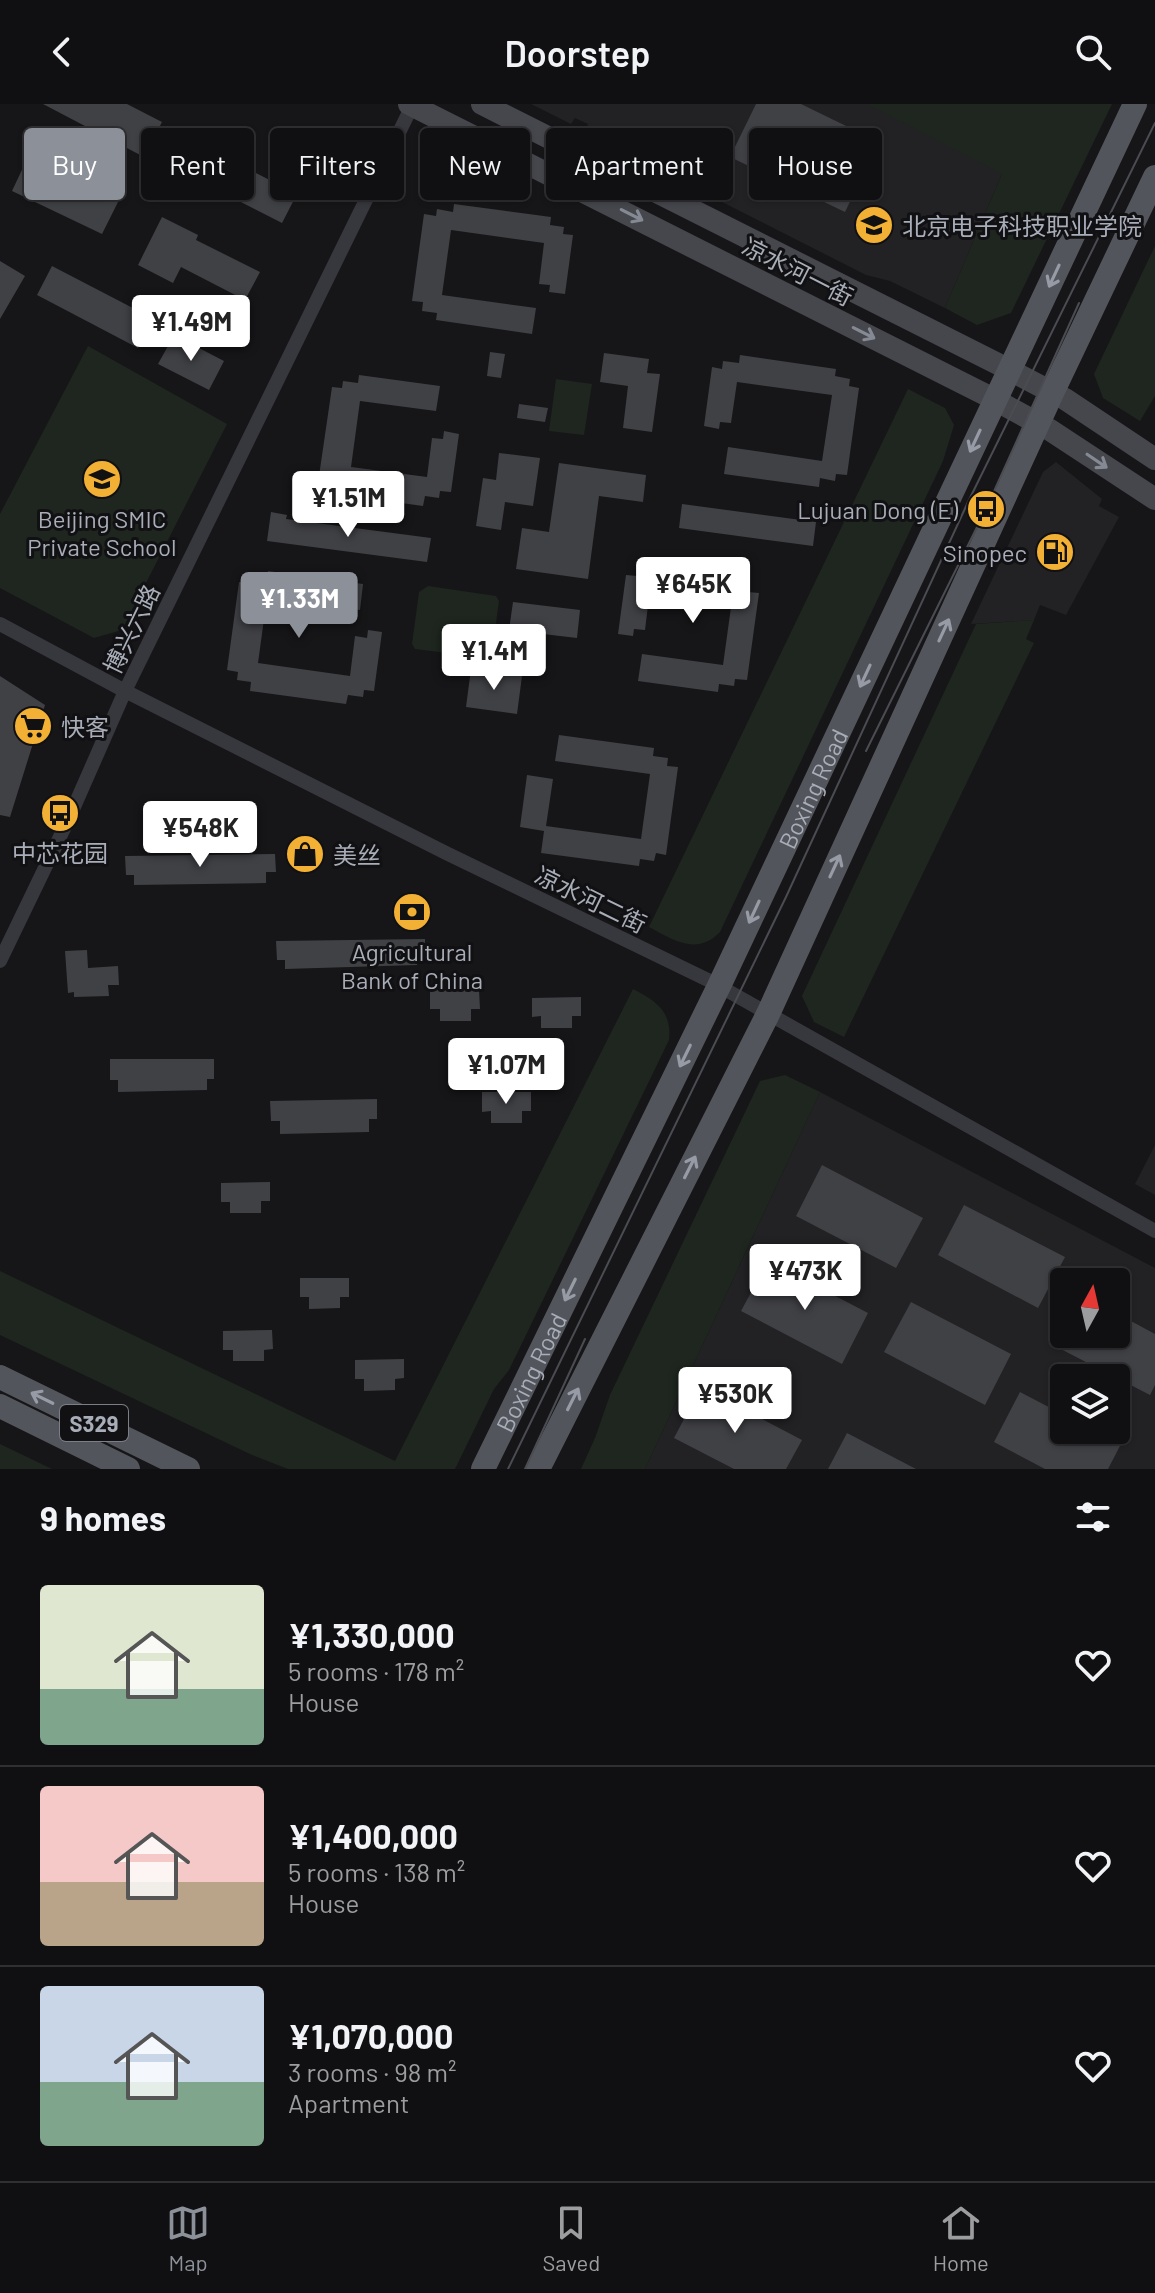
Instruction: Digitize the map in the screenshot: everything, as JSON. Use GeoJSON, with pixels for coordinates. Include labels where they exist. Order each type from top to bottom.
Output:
{"type":"FeatureCollection","features":[{"type":"Feature","properties":{"kind":"main road","name":"凉水河一街"},"geometry":{"type":"LineString","coordinates":[[411,104],[995,400],[1039,424],[1155,499]]}},
{"type":"Feature","properties":{"kind":"main road","name":"凉水河一街"},"geometry":{"type":"LineString","coordinates":[[482,104],[1065,399],[1155,459]]}},
{"type":"Feature","properties":{"kind":"main road","name":"Boxing Road"},"geometry":{"type":"LineString","coordinates":[[483,1469],[719,986],[1135,104]]}},
{"type":"Feature","properties":{"kind":"main road","name":"Boxing Road"},"geometry":{"type":"LineString","coordinates":[[538,1469],[768,1014],[1052,393],[1155,177]]}},
{"type":"Feature","properties":{"kind":"main road","name":"S329"},"geometry":{"type":"LineString","coordinates":[[0,1377],[188,1469]]}},
{"type":"Feature","properties":{"kind":"main road","name":"S329"},"geometry":{"type":"LineString","coordinates":[[0,1406],[128,1469]]}},
{"type":"Feature","properties":{"kind":"street","name":"博兴六路"},"geometry":{"type":"LineString","coordinates":[[0,961],[70,816],[125,691],[411,104]]}},
{"type":"Feature","properties":{"kind":"street","name":"凉水河二街"},"geometry":{"type":"LineString","coordinates":[[0,624],[125,691],[446,853],[719,986],[1155,1231]]}},
{"type":"Feature","properties":{"kind":"shaded area","name":"北京电子科技职业学院"},"geometry":{"type":"Polygon","coordinates":[[[531,104],[1036,104],[1002,174],[945,308],[890,281],[866,275],[718,200],[733,200],[733,128],[586,128],[588,124],[575,118],[571,124],[531,104]]]}},
{"type":"Feature","properties":{"kind":"shaded area"},"geometry":{"type":"Polygon","coordinates":[[[867,104],[1112,104],[1011,313],[977,325],[945,308],[1002,174],[867,104]]]}},
{"type":"Feature","properties":{"kind":"shaded area"},"geometry":{"type":"Polygon","coordinates":[[[1155,246],[1155,396],[1140,421],[1103,398],[1094,374],[1155,246]]]}},
{"type":"Feature","properties":{"kind":"shaded area","name":"Beijing SMIC Private School"},"geometry":{"type":"Polygon","coordinates":[[[88,346],[227,424],[122,630],[94,638],[0,588],[0,514],[88,346]]]}},
{"type":"Feature","properties":{"kind":"shaded area"},"geometry":{"type":"Polygon","coordinates":[[[556,379],[592,384],[584,435],[549,431],[556,379]]]}},
{"type":"Feature","properties":{"kind":"shaded area"},"geometry":{"type":"Polygon","coordinates":[[[908,389],[945,408],[954,425],[943,461],[720,932],[703,943],[676,941],[649,927],[908,389]]]}},
{"type":"Feature","properties":{"kind":"shaded area"},"geometry":{"type":"Polygon","coordinates":[[[1056,462],[1102,499],[1099,506],[1119,517],[1066,615],[1040,605],[1034,620],[971,624],[1043,472],[1056,462]]]}},
{"type":"Feature","properties":{"kind":"shaded area"},"geometry":{"type":"Polygon","coordinates":[[[428,586],[496,596],[499,601],[492,652],[487,658],[415,649],[412,644],[419,592],[428,586]]]}},
{"type":"Feature","properties":{"kind":"shaded area"},"geometry":{"type":"Polygon","coordinates":[[[1034,620],[1026,639],[1034,643],[844,1037],[814,1022],[802,996],[976,624],[1034,620]]]}},
{"type":"Feature","properties":{"kind":"shaded area"},"geometry":{"type":"Polygon","coordinates":[[[633,989],[661,1008],[668,1021],[669,1040],[509,1370],[494,1389],[455,1469],[288,1469],[252,1455],[0,1335],[0,1271],[395,1461],[633,989]]]}},
{"type":"Feature","properties":{"kind":"shaded area"},"geometry":{"type":"Polygon","coordinates":[[[785,1075],[820,1092],[645,1469],[581,1469],[610,1395],[760,1081],[785,1075]]]}},
{"type":"Feature","properties":{"kind":"shaded area"},"geometry":{"type":"Polygon","coordinates":[[[820,1092],[1155,1268],[1155,1469],[645,1469],[820,1092]]]}},
{"type":"Feature","properties":{"kind":"shaded area"},"geometry":{"type":"Polygon","coordinates":[[[1155,1145],[1155,1195],[1135,1184],[1155,1145]]]}},
{"type":"Feature","properties":{"kind":"shaded area"},"geometry":{"type":"Polygon","coordinates":[[[0,1444],[52,1469],[0,1469],[0,1444]]]}},
{"type":"Feature","properties":{"kind":"building"},"geometry":{"type":"Polygon","coordinates":[[[43,104],[127,104],[162,122],[159,128],[141,128],[141,155],[125,147],[125,128],[89,128],[43,104]]]}},
{"type":"Feature","properties":{"kind":"building"},"geometry":{"type":"Polygon","coordinates":[[[756,104],[801,104],[850,128],[749,128],[749,166],[733,158],[733,151],[756,104]]]}},
{"type":"Feature","properties":{"kind":"building"},"geometry":{"type":"Polygon","coordinates":[[[24,166],[24,197],[12,191],[24,166]]]}},
{"type":"Feature","properties":{"kind":"building"},"geometry":{"type":"Polygon","coordinates":[[[254,172],[270,180],[270,200],[294,200],[282,223],[237,200],[254,200],[254,172]]]}},
{"type":"Feature","properties":{"kind":"building"},"geometry":{"type":"Polygon","coordinates":[[[31,200],[119,200],[102,234],[31,200]]]}},
{"type":"Feature","properties":{"kind":"building"},"geometry":{"type":"Polygon","coordinates":[[[820,200],[851,200],[845,212],[820,200]]]}},
{"type":"Feature","properties":{"kind":"building"},"geometry":{"type":"Polygon","coordinates":[[[454,204],[551,217],[550,225],[564,227],[563,234],[573,235],[565,294],[549,292],[550,285],[539,284],[544,243],[451,230],[442,295],[536,308],[532,334],[436,320],[437,313],[422,311],[423,302],[412,301],[424,214],[436,216],[437,209],[453,212],[454,204]]]}},
{"type":"Feature","properties":{"kind":"building"},"geometry":{"type":"Polygon","coordinates":[[[162,217],[198,235],[196,240],[260,272],[245,300],[181,267],[173,283],[138,265],[162,217]]]}},
{"type":"Feature","properties":{"kind":"building"},"geometry":{"type":"Polygon","coordinates":[[[0,261],[25,276],[0,319],[0,261]]]}},
{"type":"Feature","properties":{"kind":"building"},"geometry":{"type":"Polygon","coordinates":[[[52,266],[154,319],[138,348],[37,295],[52,266]]]}},
{"type":"Feature","properties":{"kind":"building"},"geometry":{"type":"Polygon","coordinates":[[[174,335],[224,361],[209,390],[158,364],[174,335]]]}},
{"type":"Feature","properties":{"kind":"building"},"geometry":{"type":"Polygon","coordinates":[[[490,352],[505,354],[501,378],[487,376],[490,352]]]}},
{"type":"Feature","properties":{"kind":"building"},"geometry":{"type":"Polygon","coordinates":[[[604,353],[649,359],[647,373],[660,374],[652,432],[623,428],[628,386],[600,382],[604,353]]]}},
{"type":"Feature","properties":{"kind":"building"},"geometry":{"type":"Polygon","coordinates":[[[740,355],[836,369],[835,376],[850,379],[849,386],[859,388],[847,475],[836,474],[835,481],[820,478],[819,487],[724,474],[728,447],[822,461],[832,395],[737,382],[731,423],[720,422],[719,429],[704,426],[712,367],[722,369],[723,361],[739,363],[740,355]]]}},
{"type":"Feature","properties":{"kind":"building"},"geometry":{"type":"Polygon","coordinates":[[[359,375],[440,386],[436,411],[360,401],[351,467],[427,477],[432,438],[443,439],[444,431],[459,434],[451,492],[440,491],[439,498],[425,496],[423,506],[343,495],[344,486],[330,484],[331,477],[319,476],[332,387],[342,388],[343,381],[358,383],[359,375]]]}},
{"type":"Feature","properties":{"kind":"building"},"geometry":{"type":"Polygon","coordinates":[[[519,404],[548,408],[545,422],[517,418],[519,404]]]}},
{"type":"Feature","properties":{"kind":"building"},"geometry":{"type":"Polygon","coordinates":[[[499,453],[540,458],[533,506],[505,502],[501,530],[476,526],[483,478],[496,480],[499,453]]]}},
{"type":"Feature","properties":{"kind":"building"},"geometry":{"type":"Polygon","coordinates":[[[559,463],[646,475],[643,502],[599,496],[588,579],[516,569],[522,528],[549,532],[559,463]]]}},
{"type":"Feature","properties":{"kind":"building"},"geometry":{"type":"Polygon","coordinates":[[[682,504],[816,522],[813,546],[679,528],[682,504]]]}},
{"type":"Feature","properties":{"kind":"building"},"geometry":{"type":"Polygon","coordinates":[[[271,512],[287,515],[286,519],[431,538],[427,562],[267,541],[271,512]]]}},
{"type":"Feature","properties":{"kind":"building"},"geometry":{"type":"Polygon","coordinates":[[[655,563],[736,574],[735,582],[749,584],[748,592],[759,593],[747,680],[735,679],[734,686],[719,684],[718,692],[638,681],[642,654],[723,665],[732,600],[650,589],[645,630],[634,629],[633,636],[618,634],[626,575],[637,576],[638,569],[654,571],[655,563]]]}},
{"type":"Feature","properties":{"kind":"building"},"geometry":{"type":"Polygon","coordinates":[[[268,571],[363,584],[360,610],[267,597],[258,663],[350,676],[355,636],[367,638],[368,630],[382,632],[374,691],[364,690],[363,697],[348,695],[346,704],[250,691],[251,682],[237,680],[238,672],[227,670],[239,582],[250,583],[251,576],[267,578],[268,571]]]}},
{"type":"Feature","properties":{"kind":"building"},"geometry":{"type":"Polygon","coordinates":[[[513,602],[580,610],[577,638],[509,630],[513,602]]]}},
{"type":"Feature","properties":{"kind":"building"},"geometry":{"type":"Polygon","coordinates":[[[471,669],[522,676],[517,714],[466,707],[471,669]]]}},
{"type":"Feature","properties":{"kind":"building"},"geometry":{"type":"Polygon","coordinates":[[[0,676],[45,705],[10,817],[0,815],[0,676]]]}},
{"type":"Feature","properties":{"kind":"building"},"geometry":{"type":"Polygon","coordinates":[[[559,735],[654,748],[653,756],[668,758],[667,766],[678,767],[666,855],[656,853],[654,861],[640,859],[639,866],[541,853],[544,831],[520,827],[527,775],[553,779],[546,826],[641,839],[650,774],[555,761],[559,735]]]}},
{"type":"Feature","properties":{"kind":"building"},"geometry":{"type":"Polygon","coordinates":[[[275,854],[276,872],[266,872],[266,883],[134,885],[134,875],[126,875],[125,856],[275,854]]]}},
{"type":"Feature","properties":{"kind":"building"},"geometry":{"type":"Polygon","coordinates":[[[425,939],[425,958],[417,958],[417,965],[285,969],[285,960],[277,960],[276,941],[425,939]]]}},
{"type":"Feature","properties":{"kind":"building"},"geometry":{"type":"Polygon","coordinates":[[[87,950],[88,968],[118,966],[119,985],[108,985],[109,996],[74,997],[74,992],[68,993],[65,951],[87,950]]]}},
{"type":"Feature","properties":{"kind":"building"},"geometry":{"type":"Polygon","coordinates":[[[430,990],[479,990],[480,1009],[471,1009],[471,1021],[440,1021],[440,1009],[430,1009],[430,990]]]}},
{"type":"Feature","properties":{"kind":"building"},"geometry":{"type":"Polygon","coordinates":[[[581,997],[581,1016],[572,1016],[572,1028],[541,1028],[541,1016],[532,1017],[532,998],[581,997]]]}},
{"type":"Feature","properties":{"kind":"building"},"geometry":{"type":"Polygon","coordinates":[[[110,1059],[214,1059],[214,1079],[207,1079],[207,1090],[118,1092],[118,1080],[110,1080],[110,1059]]]}},
{"type":"Feature","properties":{"kind":"building"},"geometry":{"type":"Polygon","coordinates":[[[482,1092],[531,1092],[531,1111],[522,1111],[522,1123],[491,1123],[491,1111],[482,1112],[482,1092]]]}},
{"type":"Feature","properties":{"kind":"building"},"geometry":{"type":"Polygon","coordinates":[[[377,1099],[377,1119],[369,1119],[369,1132],[280,1134],[280,1121],[271,1121],[270,1101],[377,1099]]]}},
{"type":"Feature","properties":{"kind":"building"},"geometry":{"type":"Polygon","coordinates":[[[822,1165],[923,1218],[896,1268],[796,1216],[822,1165]]]}},
{"type":"Feature","properties":{"kind":"building"},"geometry":{"type":"Polygon","coordinates":[[[270,1182],[270,1201],[261,1201],[261,1213],[230,1213],[230,1202],[221,1202],[221,1183],[270,1182]]]}},
{"type":"Feature","properties":{"kind":"building"},"geometry":{"type":"Polygon","coordinates":[[[964,1205],[1065,1257],[1059,1268],[1050,1268],[1050,1285],[1038,1308],[938,1255],[964,1205]]]}},
{"type":"Feature","properties":{"kind":"building"},"geometry":{"type":"Polygon","coordinates":[[[768,1261],[868,1313],[842,1364],[741,1311],[768,1261]]]}},
{"type":"Feature","properties":{"kind":"building"},"geometry":{"type":"Polygon","coordinates":[[[300,1278],[349,1278],[349,1297],[340,1297],[340,1308],[309,1309],[309,1297],[300,1297],[300,1278]]]}},
{"type":"Feature","properties":{"kind":"building"},"geometry":{"type":"Polygon","coordinates":[[[911,1302],[1011,1354],[985,1405],[884,1352],[911,1302]]]}},
{"type":"Feature","properties":{"kind":"building"},"geometry":{"type":"Polygon","coordinates":[[[1130,1321],[1155,1334],[1155,1385],[1150,1395],[1130,1385],[1130,1364],[1090,1364],[1059,1348],[1130,1348],[1130,1321]]]}},
{"type":"Feature","properties":{"kind":"building"},"geometry":{"type":"Polygon","coordinates":[[[272,1330],[273,1349],[264,1350],[264,1361],[233,1361],[233,1350],[223,1350],[223,1331],[272,1330]]]}},
{"type":"Feature","properties":{"kind":"building"},"geometry":{"type":"Polygon","coordinates":[[[404,1359],[404,1378],[395,1379],[395,1390],[364,1391],[364,1379],[355,1379],[355,1360],[404,1359]]]}},
{"type":"Feature","properties":{"kind":"building"},"geometry":{"type":"Polygon","coordinates":[[[701,1387],[802,1440],[786,1469],[734,1469],[674,1438],[701,1387]]]}},
{"type":"Feature","properties":{"kind":"building"},"geometry":{"type":"Polygon","coordinates":[[[1020,1392],[1050,1408],[1050,1444],[1121,1444],[1108,1469],[1045,1469],[994,1442],[1020,1392]]]}},
{"type":"Feature","properties":{"kind":"building"},"geometry":{"type":"Polygon","coordinates":[[[847,1433],[916,1469],[828,1469],[847,1433]]]}},
{"type":"Feature","properties":{"kind":"tram line"},"geometry":{"type":"LineString","coordinates":[[508,1469],[786,897],[968,502],[1155,123]]}},
{"type":"Feature","properties":{"kind":"tram line"},"geometry":{"type":"LineString","coordinates":[[866,751],[986,509],[1079,303]]}},
{"type":"Feature","properties":{"kind":"tram line"},"geometry":{"type":"LineString","coordinates":[[525,1469],[585,1339]]}},
{"type":"Feature","properties":{"kind":"place","name":"北京电子科技职业学院"},"geometry":{"type":"Point","coordinates":[874,225]}},
{"type":"Feature","properties":{"kind":"place","name":"Beijing SMIC Private School"},"geometry":{"type":"Point","coordinates":[102,479]}},
{"type":"Feature","properties":{"kind":"place","name":"Lujuan Dong (E)"},"geometry":{"type":"Point","coordinates":[986,509]}},
{"type":"Feature","properties":{"kind":"place","name":"Sinopec"},"geometry":{"type":"Point","coordinates":[1055,552]}},
{"type":"Feature","properties":{"kind":"place","name":"快客"},"geometry":{"type":"Point","coordinates":[33,726]}},
{"type":"Feature","properties":{"kind":"place","name":"中芯花园"},"geometry":{"type":"Point","coordinates":[60,813]}},
{"type":"Feature","properties":{"kind":"place","name":"美丝"},"geometry":{"type":"Point","coordinates":[305,854]}},
{"type":"Feature","properties":{"kind":"place","name":"Agricultural Bank of China"},"geometry":{"type":"Point","coordinates":[412,912]}}]}
